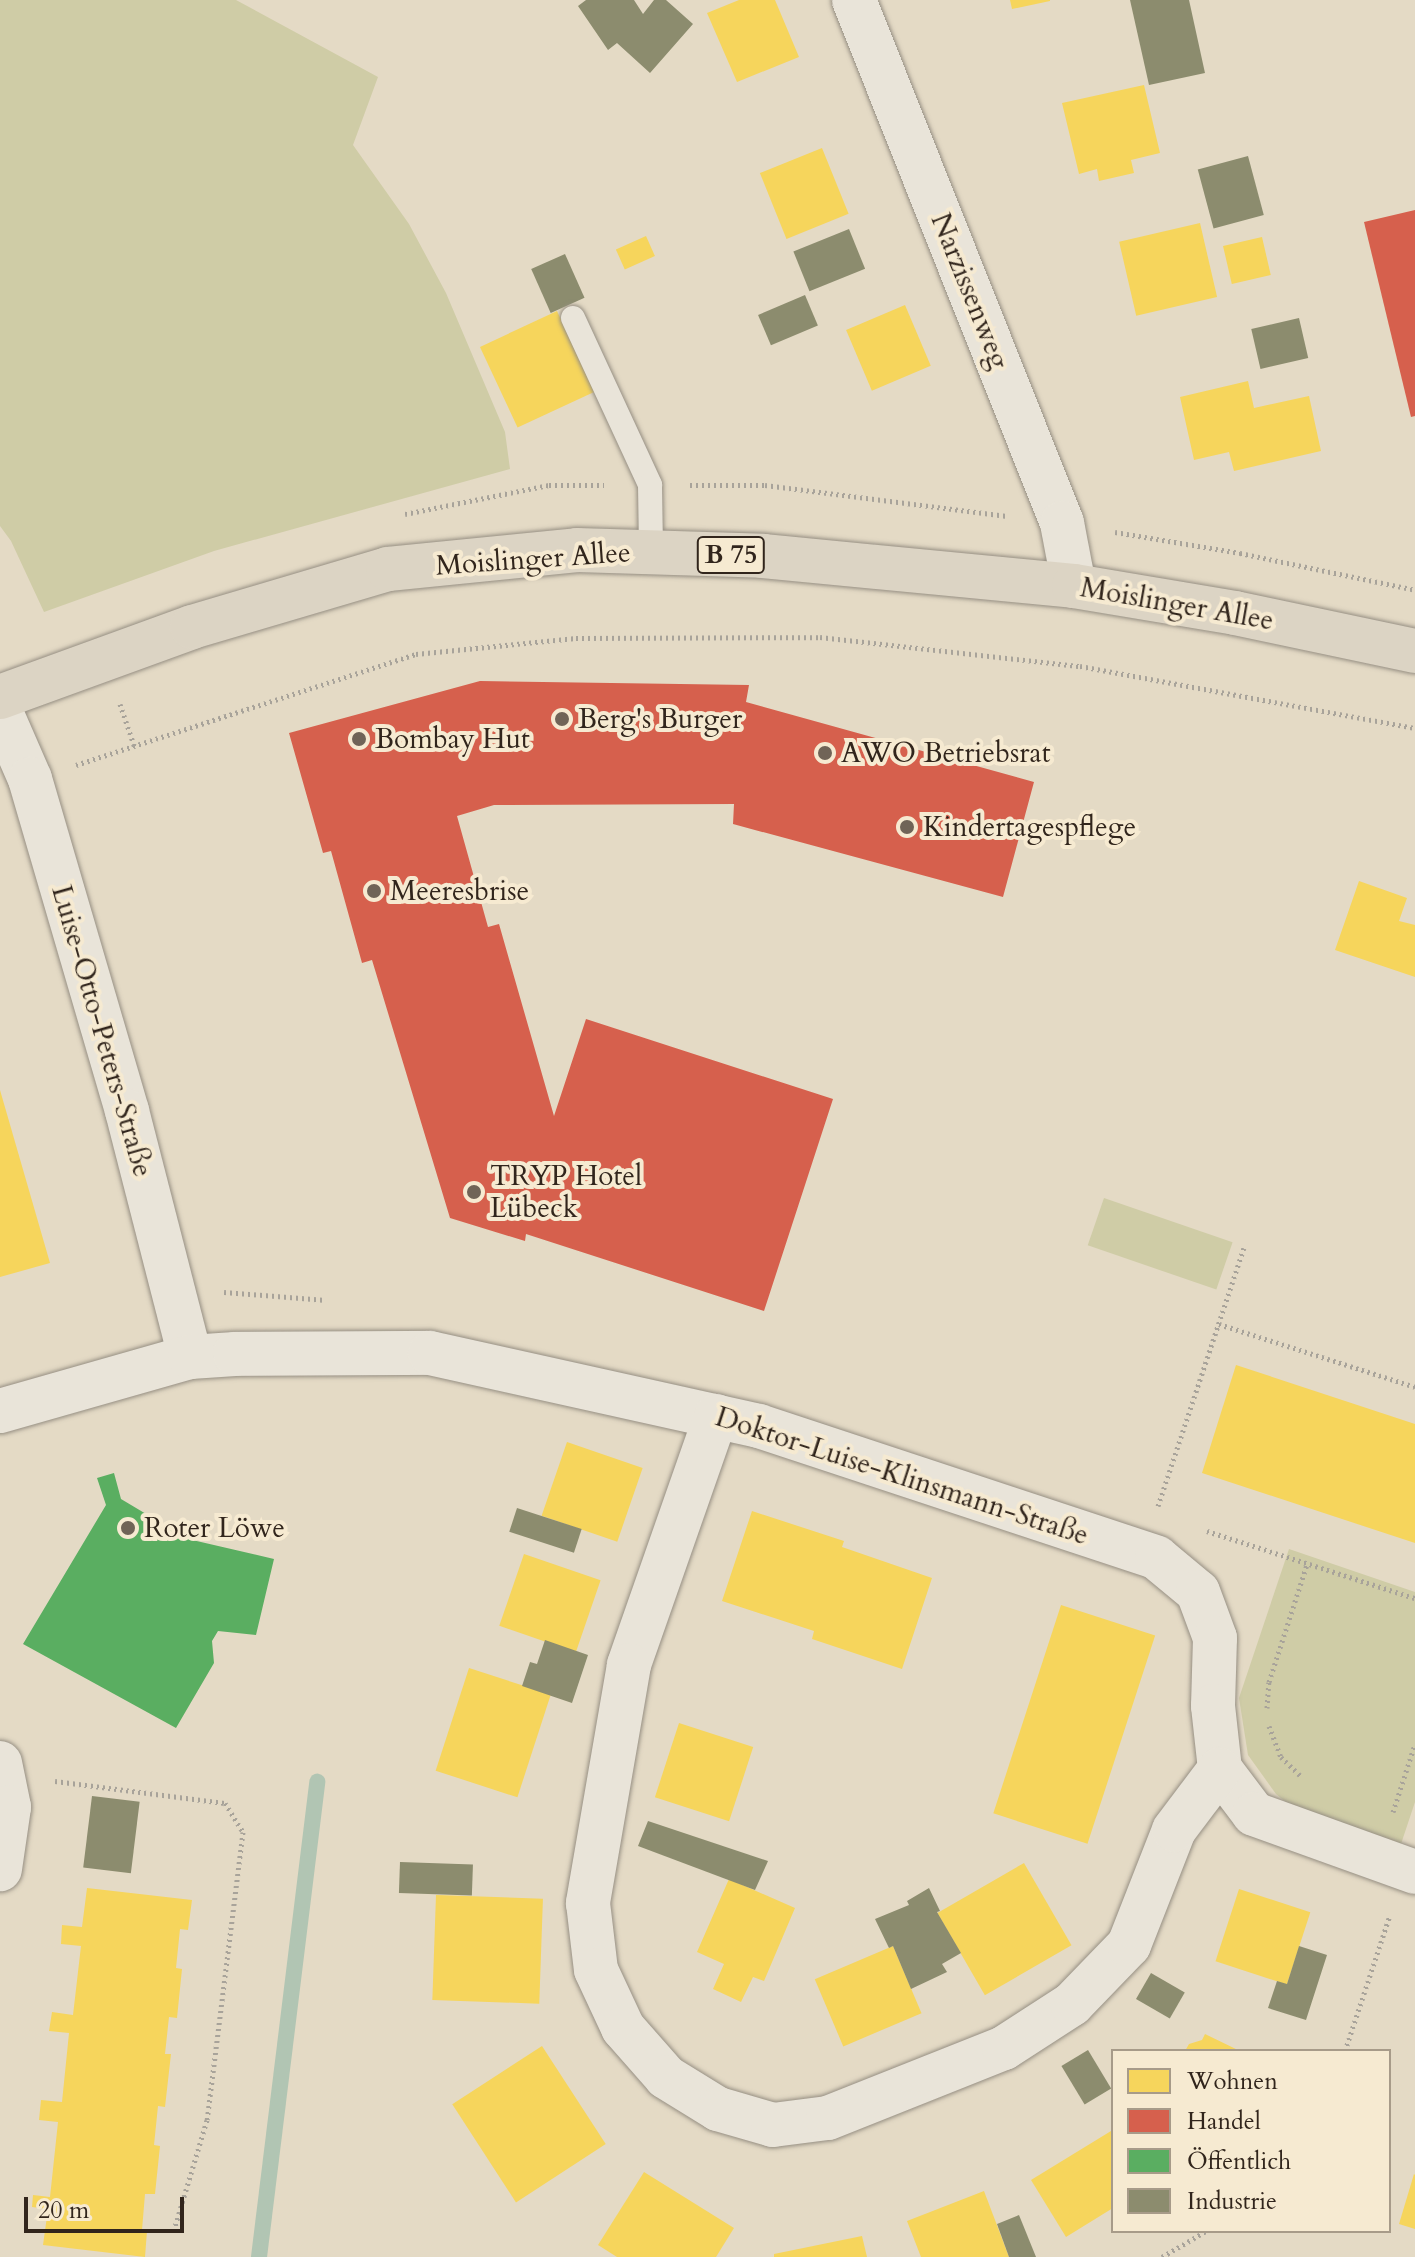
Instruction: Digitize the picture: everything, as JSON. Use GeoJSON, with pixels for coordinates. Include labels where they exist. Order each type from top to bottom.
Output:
{"type":"FeatureCollection","features":[{"type":"Feature","properties":{"kind":"main road","name":"Moislinger Allee"},"geometry":{"type":"LineString","coordinates":[[0,697],[192,627],[388,569],[577,550],[763,556],[1074,586],[1235,613],[1415,651]]}},
{"type":"Feature","properties":{"kind":"street","name":"Narzissenweg"},"geometry":{"type":"LineString","coordinates":[[854,0],[1062,523],[1074,586]]}},
{"type":"Feature","properties":{"kind":"street","name":"Luise-Otto-Peters-Straße"},"geometry":{"type":"LineString","coordinates":[[0,710],[30,779],[127,1111],[190,1357]]}},
{"type":"Feature","properties":{"kind":"street","name":"Doktor-Luise-Klinsmann-Straße"},"geometry":{"type":"LineString","coordinates":[[0,1411],[190,1357],[430,1353],[759,1426],[1157,1558],[1198,1592],[1215,1638],[1213,1706],[1220,1769]]}},
{"type":"Feature","properties":{"kind":"street"},"geometry":{"type":"LineString","coordinates":[[716,1416],[629,1665],[588,1903],[596,1970],[623,2028],[666,2077],[718,2109],[773,2125],[828,2118],[1004,2048],[1072,2004],[1129,1945],[1174,1830],[1220,1769],[1254,1814],[1410,1871]]}},
{"type":"Feature","properties":{"kind":"street"},"geometry":{"type":"LineString","coordinates":[[0,1869],[9,1807],[1,1769]]}},
{"type":"Feature","properties":{"kind":"lane"},"geometry":{"type":"LineString","coordinates":[[573,318],[650,485],[651,552]]}},
{"type":"Feature","properties":{"kind":"path"},"geometry":{"type":"LineString","coordinates":[[1062,523],[1240,553],[1415,590]]}},
{"type":"Feature","properties":{"kind":"path"},"geometry":{"type":"LineString","coordinates":[[30,779],[135,748],[416,654],[576,638],[820,637],[1080,666],[1415,728]]}},
{"type":"Feature","properties":{"kind":"path"},"geometry":{"type":"LineString","coordinates":[[1155,1514],[1244,1248]]}},
{"type":"Feature","properties":{"kind":"path"},"geometry":{"type":"LineString","coordinates":[[1219,1324],[1415,1387]]}},
{"type":"Feature","properties":{"kind":"path"},"geometry":{"type":"LineString","coordinates":[[1307,1564],[1269,1682],[1266,1718],[1281,1757],[1308,1782]]}},
{"type":"Feature","properties":{"kind":"path"},"geometry":{"type":"LineString","coordinates":[[1391,1818],[1415,1744]]}},
{"type":"Feature","properties":{"kind":"path"},"geometry":{"type":"LineString","coordinates":[[1,1769],[225,1803],[243,1832],[207,2120],[175,2227]]}},
{"type":"Feature","properties":{"kind":"path"},"geometry":{"type":"LineString","coordinates":[[1346,2049],[1410,1871]]}},
{"type":"Feature","properties":{"kind":"path"},"geometry":{"type":"LineString","coordinates":[[1162,2257],[1203,2233]]}},
{"type":"Feature","properties":{"kind":"shaded area"},"geometry":{"type":"Polygon","coordinates":[[[0,0],[236,0],[378,77],[353,145],[409,224],[446,293],[505,432],[510,469],[214,551],[44,612],[11,541],[0,526],[0,0]]]}},
{"type":"Feature","properties":{"kind":"shaded area"},"geometry":{"type":"Polygon","coordinates":[[[1104,1198],[1233,1242],[1216,1290],[1088,1245],[1104,1198]]]}},
{"type":"Feature","properties":{"kind":"shaded area"},"geometry":{"type":"Polygon","coordinates":[[[1289,1549],[1415,1592],[1415,1802],[1400,1847],[1309,1821],[1276,1794],[1248,1755],[1239,1698],[1289,1549]]]}},
{"type":"Feature","properties":{"kind":"building: Wohnen"},"geometry":{"type":"Polygon","coordinates":[[[739,0],[775,0],[799,57],[737,82],[707,13],[739,0]]]}},
{"type":"Feature","properties":{"kind":"building: Wohnen"},"geometry":{"type":"Polygon","coordinates":[[[1010,0],[1050,0],[1050,1],[1012,9],[1010,0]]]}},
{"type":"Feature","properties":{"kind":"building: Wohnen"},"geometry":{"type":"Polygon","coordinates":[[[1144,85],[1160,153],[1131,160],[1134,173],[1099,181],[1097,169],[1079,174],[1062,103],[1144,85]]]}},
{"type":"Feature","properties":{"kind":"building: Wohnen"},"geometry":{"type":"Polygon","coordinates":[[[822,148],[849,214],[786,239],[760,173],[822,148]]]}},
{"type":"Feature","properties":{"kind":"building: Wohnen"},"geometry":{"type":"Polygon","coordinates":[[[1200,223],[1217,297],[1136,316],[1119,242],[1200,223]]]}},
{"type":"Feature","properties":{"kind":"building: Wohnen"},"geometry":{"type":"Polygon","coordinates":[[[646,236],[655,256],[625,270],[616,249],[646,236]]]}},
{"type":"Feature","properties":{"kind":"building: Wohnen"},"geometry":{"type":"Polygon","coordinates":[[[1262,237],[1271,275],[1232,284],[1223,246],[1262,237]]]}},
{"type":"Feature","properties":{"kind":"building: Wohnen"},"geometry":{"type":"Polygon","coordinates":[[[905,305],[931,366],[872,391],[846,330],[905,305]]]}},
{"type":"Feature","properties":{"kind":"building: Wohnen"},"geometry":{"type":"Polygon","coordinates":[[[557,311],[595,392],[518,428],[480,347],[557,311]]]}},
{"type":"Feature","properties":{"kind":"building: Wohnen"},"geometry":{"type":"Polygon","coordinates":[[[1248,381],[1254,408],[1309,396],[1321,451],[1234,471],[1229,452],[1194,460],[1180,397],[1248,381]]]}},
{"type":"Feature","properties":{"kind":"building: Wohnen"},"geometry":{"type":"Polygon","coordinates":[[[1359,881],[1407,898],[1399,921],[1415,925],[1415,977],[1335,950],[1359,881]]]}},
{"type":"Feature","properties":{"kind":"building: Wohnen"},"geometry":{"type":"Polygon","coordinates":[[[0,1090],[50,1263],[0,1277],[0,1090]]]}},
{"type":"Feature","properties":{"kind":"building: Wohnen"},"geometry":{"type":"Polygon","coordinates":[[[1236,1365],[1415,1424],[1415,1543],[1202,1473],[1236,1365]]]}},
{"type":"Feature","properties":{"kind":"building: Wohnen"},"geometry":{"type":"Polygon","coordinates":[[[567,1442],[643,1468],[617,1542],[542,1516],[567,1442]]]}},
{"type":"Feature","properties":{"kind":"building: Wohnen"},"geometry":{"type":"Polygon","coordinates":[[[752,1511],[844,1541],[842,1547],[932,1578],[902,1669],[812,1639],[814,1631],[722,1601],[752,1511]]]}},
{"type":"Feature","properties":{"kind":"building: Wohnen"},"geometry":{"type":"Polygon","coordinates":[[[524,1554],[601,1580],[576,1652],[499,1626],[524,1554]]]}},
{"type":"Feature","properties":{"kind":"building: Wohnen"},"geometry":{"type":"Polygon","coordinates":[[[1061,1605],[1155,1636],[1087,1844],[993,1813],[1061,1605]]]}},
{"type":"Feature","properties":{"kind":"building: Wohnen"},"geometry":{"type":"Polygon","coordinates":[[[469,1668],[551,1695],[517,1797],[436,1771],[469,1668]]]}},
{"type":"Feature","properties":{"kind":"building: Wohnen"},"geometry":{"type":"Polygon","coordinates":[[[679,1723],[753,1747],[729,1821],[655,1797],[679,1723]]]}},
{"type":"Feature","properties":{"kind":"building: Wohnen"},"geometry":{"type":"Polygon","coordinates":[[[1024,1863],[1072,1945],[985,1995],[937,1913],[1024,1863]]]}},
{"type":"Feature","properties":{"kind":"building: Wohnen"},"geometry":{"type":"Polygon","coordinates":[[[729,1879],[795,1908],[764,1981],[753,1977],[741,2002],[713,1989],[724,1964],[697,1952],[729,1879]]]}},
{"type":"Feature","properties":{"kind":"building: Wohnen"},"geometry":{"type":"Polygon","coordinates":[[[87,1888],[192,1900],[188,1930],[180,1929],[176,1968],[182,1969],[177,2018],[169,2017],[165,2054],[171,2054],[165,2107],[158,2106],[154,2145],[160,2146],[155,2194],[145,2194],[142,2230],[147,2231],[145,2257],[43,2245],[48,2209],[32,2207],[33,2195],[50,2197],[58,2122],[39,2120],[41,2100],[62,2102],[69,2033],[49,2031],[52,2012],[73,2015],[81,1946],[61,1944],[62,1925],[82,1927],[87,1888]]]}},
{"type":"Feature","properties":{"kind":"building: Wohnen"},"geometry":{"type":"Polygon","coordinates":[[[1239,1889],[1310,1912],[1287,1984],[1216,1961],[1239,1889]]]}},
{"type":"Feature","properties":{"kind":"building: Wohnen"},"geometry":{"type":"Polygon","coordinates":[[[436,1895],[543,1899],[539,2004],[432,2000],[436,1895]]]}},
{"type":"Feature","properties":{"kind":"building: Wohnen"},"geometry":{"type":"Polygon","coordinates":[[[893,1946],[922,2013],[843,2046],[815,1979],[893,1946]]]}},
{"type":"Feature","properties":{"kind":"building: Wohnen"},"geometry":{"type":"Polygon","coordinates":[[[1205,2034],[1236,2049],[1186,2049],[1189,2044],[1202,2040],[1205,2034]]]}},
{"type":"Feature","properties":{"kind":"building: Wohnen"},"geometry":{"type":"Polygon","coordinates":[[[542,2046],[606,2144],[516,2202],[452,2104],[542,2046]]]}},
{"type":"Feature","properties":{"kind":"building: Wohnen"},"geometry":{"type":"Polygon","coordinates":[[[1111,2131],[1111,2209],[1066,2237],[1031,2180],[1111,2131]]]}},
{"type":"Feature","properties":{"kind":"building: Wohnen"},"geometry":{"type":"Polygon","coordinates":[[[644,2172],[734,2228],[716,2257],[617,2257],[598,2245],[644,2172]]]}},
{"type":"Feature","properties":{"kind":"building: Wohnen"},"geometry":{"type":"Polygon","coordinates":[[[1415,2175],[1415,2229],[1399,2224],[1415,2175]]]}},
{"type":"Feature","properties":{"kind":"building: Wohnen"},"geometry":{"type":"Polygon","coordinates":[[[984,2191],[1009,2257],[921,2257],[907,2221],[984,2191]]]}},
{"type":"Feature","properties":{"kind":"building: Wohnen"},"geometry":{"type":"Polygon","coordinates":[[[862,2236],[867,2257],[774,2257],[774,2254],[862,2236]]]}},
{"type":"Feature","properties":{"kind":"building: Handel"},"geometry":{"type":"Polygon","coordinates":[[[1415,210],[1415,416],[1411,417],[1364,222],[1415,210]]]}},
{"type":"Feature","properties":{"kind":"building: Handel"},"geometry":{"type":"Polygon","coordinates":[[[480,681],[749,685],[746,702],[1034,782],[1003,897],[733,824],[734,804],[494,805],[457,816],[488,927],[499,924],[554,1116],[586,1019],[833,1099],[764,1311],[526,1234],[525,1241],[450,1218],[372,960],[362,963],[331,851],[323,853],[289,733],[480,681]]]}},
{"type":"Feature","properties":{"kind":"building: Öffentlich"},"geometry":{"type":"Polygon","coordinates":[[[114,1473],[121,1499],[188,1539],[274,1559],[256,1635],[218,1631],[212,1641],[214,1663],[176,1728],[23,1644],[106,1505],[97,1478],[114,1473]]]}},
{"type":"Feature","properties":{"kind":"building: Industrie"},"geometry":{"type":"Polygon","coordinates":[[[586,0],[634,0],[643,14],[654,0],[666,0],[693,24],[650,73],[617,43],[608,50],[578,6],[586,0]]]}},
{"type":"Feature","properties":{"kind":"building: Industrie"},"geometry":{"type":"Polygon","coordinates":[[[1130,0],[1189,0],[1205,73],[1149,85],[1130,0]]]}},
{"type":"Feature","properties":{"kind":"building: Industrie"},"geometry":{"type":"Polygon","coordinates":[[[1248,156],[1264,215],[1214,228],[1198,169],[1248,156]]]}},
{"type":"Feature","properties":{"kind":"building: Industrie"},"geometry":{"type":"Polygon","coordinates":[[[849,229],[865,269],[809,291],[793,251],[849,229]]]}},
{"type":"Feature","properties":{"kind":"building: Industrie"},"geometry":{"type":"Polygon","coordinates":[[[565,254],[585,298],[551,313],[531,269],[565,254]]]}},
{"type":"Feature","properties":{"kind":"building: Industrie"},"geometry":{"type":"Polygon","coordinates":[[[805,295],[818,325],[771,345],[758,315],[805,295]]]}},
{"type":"Feature","properties":{"kind":"building: Industrie"},"geometry":{"type":"Polygon","coordinates":[[[1299,318],[1308,358],[1260,369],[1251,329],[1299,318]]]}},
{"type":"Feature","properties":{"kind":"building: Industrie"},"geometry":{"type":"Polygon","coordinates":[[[517,1508],[582,1529],[574,1553],[509,1532],[517,1508]]]}},
{"type":"Feature","properties":{"kind":"building: Industrie"},"geometry":{"type":"Polygon","coordinates":[[[545,1640],[588,1655],[572,1703],[522,1686],[530,1662],[537,1664],[545,1640]]]}},
{"type":"Feature","properties":{"kind":"building: Industrie"},"geometry":{"type":"Polygon","coordinates":[[[92,1796],[140,1802],[131,1873],[83,1867],[92,1796]]]}},
{"type":"Feature","properties":{"kind":"building: Industrie"},"geometry":{"type":"Polygon","coordinates":[[[648,1821],[768,1861],[755,1890],[638,1846],[648,1821]]]}},
{"type":"Feature","properties":{"kind":"building: Industrie"},"geometry":{"type":"Polygon","coordinates":[[[400,1862],[473,1865],[472,1896],[399,1893],[400,1862]]]}},
{"type":"Feature","properties":{"kind":"building: Industrie"},"geometry":{"type":"Polygon","coordinates":[[[929,1888],[940,1911],[937,1912],[961,1953],[942,1964],[947,1972],[911,1989],[893,1946],[889,1948],[875,1919],[909,1905],[907,1901],[929,1888]]]}},
{"type":"Feature","properties":{"kind":"building: Industrie"},"geometry":{"type":"Polygon","coordinates":[[[1299,1946],[1327,1955],[1306,2020],[1268,2008],[1277,1981],[1287,1984],[1299,1946]]]}},
{"type":"Feature","properties":{"kind":"building: Industrie"},"geometry":{"type":"Polygon","coordinates":[[[1151,1973],[1185,1992],[1170,2018],[1136,1999],[1151,1973]]]}},
{"type":"Feature","properties":{"kind":"building: Industrie"},"geometry":{"type":"Polygon","coordinates":[[[1088,2050],[1111,2089],[1085,2105],[1061,2066],[1088,2050]]]}},
{"type":"Feature","properties":{"kind":"building: Industrie"},"geometry":{"type":"Polygon","coordinates":[[[1019,2215],[1036,2257],[1009,2257],[997,2224],[1019,2215]]]}},
{"type":"Feature","properties":{"kind":"waterway"},"geometry":{"type":"LineString","coordinates":[[259,2257],[317,1782]]}},
{"type":"Feature","properties":{"kind":"place","name":"Berg's Burger"},"geometry":{"type":"Point","coordinates":[562,719]}},
{"type":"Feature","properties":{"kind":"place","name":"Bombay Hut"},"geometry":{"type":"Point","coordinates":[359,739]}},
{"type":"Feature","properties":{"kind":"place","name":"AWO Betriebsrat"},"geometry":{"type":"Point","coordinates":[825,753]}},
{"type":"Feature","properties":{"kind":"place","name":"Kindertagespflege"},"geometry":{"type":"Point","coordinates":[907,827]}},
{"type":"Feature","properties":{"kind":"place","name":"Meeresbrise"},"geometry":{"type":"Point","coordinates":[374,891]}},
{"type":"Feature","properties":{"kind":"place","name":"TRYP Hotel Lübeck"},"geometry":{"type":"Point","coordinates":[474,1192]}},
{"type":"Feature","properties":{"kind":"place","name":"Roter Löwe"},"geometry":{"type":"Point","coordinates":[128,1528]}}]}
